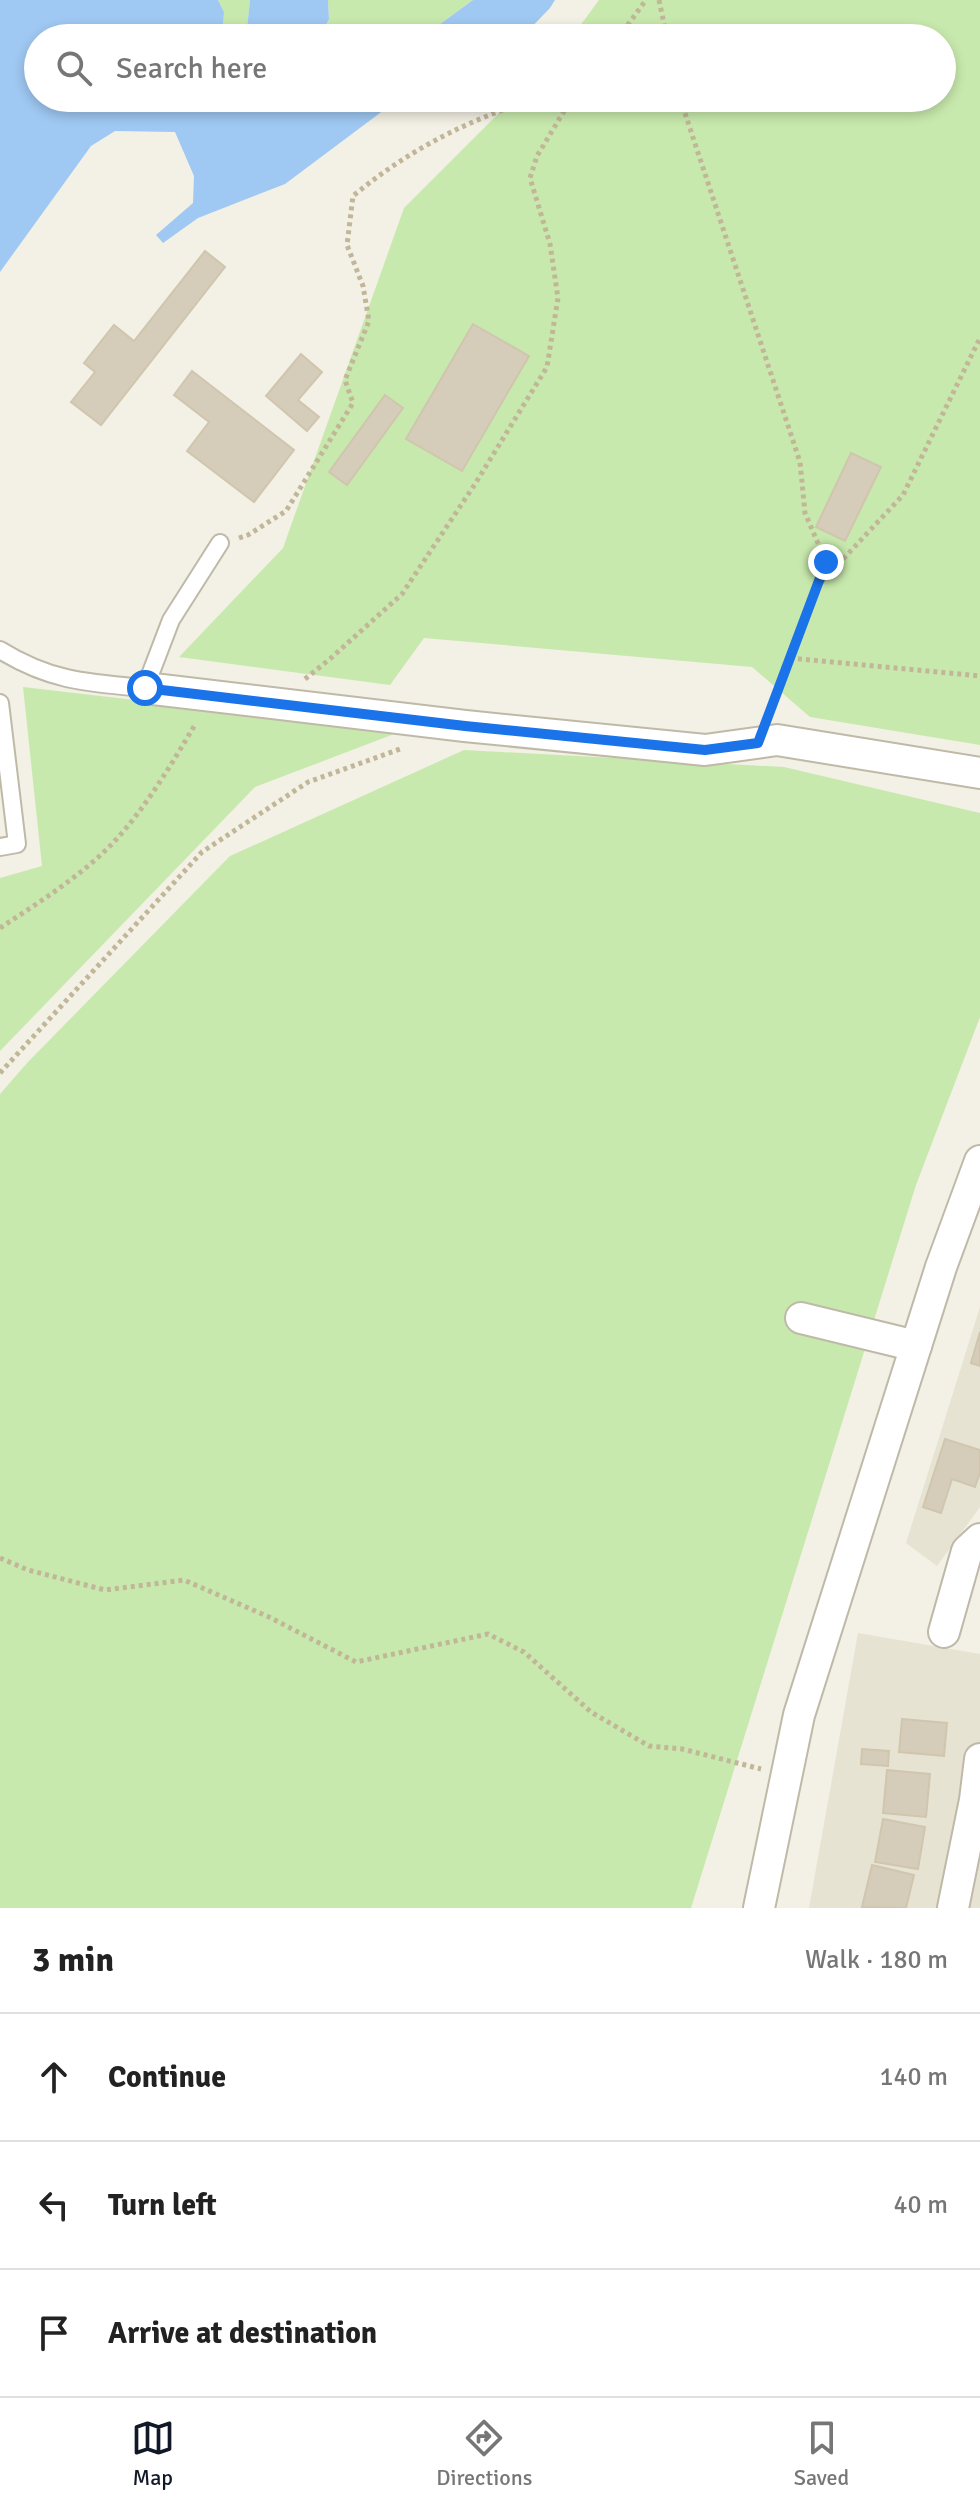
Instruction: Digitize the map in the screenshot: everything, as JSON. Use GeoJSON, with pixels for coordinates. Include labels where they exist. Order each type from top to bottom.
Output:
{"type":"FeatureCollection","features":[{"type":"Feature","properties":{"kind":"street"},"geometry":{"type":"LineString","coordinates":[[145,688],[465,726],[705,750],[777,740],[980,773]]}},
{"type":"Feature","properties":{"kind":"street"},"geometry":{"type":"LineString","coordinates":[[759,1908],[799,1715],[941,1267],[980,1161]]}},
{"type":"Feature","properties":{"kind":"street"},"geometry":{"type":"LineString","coordinates":[[801,1318],[916,1346]]}},
{"type":"Feature","properties":{"kind":"street"},"geometry":{"type":"LineString","coordinates":[[944,1632],[967,1551],[980,1539]]}},
{"type":"Feature","properties":{"kind":"street"},"geometry":{"type":"LineString","coordinates":[[953,1908],[980,1759]]}},
{"type":"Feature","properties":{"kind":"lane"},"geometry":{"type":"LineString","coordinates":[[3,658],[72,681],[145,688],[171,620],[220,543]]}},
{"type":"Feature","properties":{"kind":"lane"},"geometry":{"type":"LineString","coordinates":[[0,703],[17,844],[0,847]]}},
{"type":"Feature","properties":{"kind":"path"},"geometry":{"type":"LineString","coordinates":[[628,24],[646,0]]}},
{"type":"Feature","properties":{"kind":"path"},"geometry":{"type":"LineString","coordinates":[[659,0],[664,24]]}},
{"type":"Feature","properties":{"kind":"path"},"geometry":{"type":"LineString","coordinates":[[220,543],[248,535],[286,511],[353,403],[345,380],[369,321],[363,286],[347,245],[353,196],[378,175],[443,134],[502,112]]}},
{"type":"Feature","properties":{"kind":"path"},"geometry":{"type":"LineString","coordinates":[[274,702],[331,658],[402,594],[547,367],[558,298],[550,244],[530,178],[537,156],[564,112]]}},
{"type":"Feature","properties":{"kind":"path"},"geometry":{"type":"LineString","coordinates":[[685,112],[800,462],[805,513],[826,562]]}},
{"type":"Feature","properties":{"kind":"path"},"geometry":{"type":"LineString","coordinates":[[816,588],[903,495],[980,338]]}},
{"type":"Feature","properties":{"kind":"path"},"geometry":{"type":"LineString","coordinates":[[758,743],[832,545]]}},
{"type":"Feature","properties":{"kind":"path"},"geometry":{"type":"LineString","coordinates":[[789,658],[980,676]]}},
{"type":"Feature","properties":{"kind":"path"},"geometry":{"type":"LineString","coordinates":[[0,928],[46,898],[110,845],[147,800],[201,715],[206,695]]}},
{"type":"Feature","properties":{"kind":"path"},"geometry":{"type":"LineString","coordinates":[[0,1073],[202,852],[308,782],[408,747]]}},
{"type":"Feature","properties":{"kind":"path"},"geometry":{"type":"LineString","coordinates":[[0,1558],[28,1570],[105,1590],[184,1580],[269,1617],[356,1662],[488,1634],[524,1652],[591,1712],[649,1746],[682,1749],[767,1771]]}},
{"type":"Feature","properties":{"kind":"shaded area"},"geometry":{"type":"Polygon","coordinates":[[[980,1307],[980,1507],[937,1566],[906,1543],[980,1307]]]}},
{"type":"Feature","properties":{"kind":"shaded area"},"geometry":{"type":"Polygon","coordinates":[[[858,1633],[980,1654],[980,1908],[809,1908],[858,1633]]]}},
{"type":"Feature","properties":{"kind":"green space"},"geometry":{"type":"Polygon","coordinates":[[[218,0],[250,0],[247,24],[223,24],[224,12],[218,0]]]}},
{"type":"Feature","properties":{"kind":"green space"},"geometry":{"type":"Polygon","coordinates":[[[328,0],[473,0],[440,24],[326,24],[328,0]]]}},
{"type":"Feature","properties":{"kind":"green space"},"geometry":{"type":"Polygon","coordinates":[[[599,0],[980,0],[980,745],[810,717],[752,667],[424,638],[390,685],[179,657],[283,548],[404,208],[500,112],[956,112],[956,24],[581,24],[599,0]]]}},
{"type":"Feature","properties":{"kind":"green space"},"geometry":{"type":"Polygon","coordinates":[[[23,687],[402,731],[255,787],[0,1051],[0,878],[42,866],[23,687]]]}},
{"type":"Feature","properties":{"kind":"green space"},"geometry":{"type":"Polygon","coordinates":[[[464,750],[784,767],[980,813],[980,1017],[916,1185],[691,1908],[0,1908],[0,1094],[230,856],[464,750]]]}},
{"type":"Feature","properties":{"kind":"water"},"geometry":{"type":"Polygon","coordinates":[[[0,0],[218,0],[224,12],[223,24],[24,24],[24,112],[381,112],[285,184],[198,218],[163,243],[156,235],[193,203],[194,176],[175,132],[115,131],[91,146],[0,272],[0,0]]]}},
{"type":"Feature","properties":{"kind":"water"},"geometry":{"type":"Polygon","coordinates":[[[250,0],[328,0],[326,24],[247,24],[250,0]]]}},
{"type":"Feature","properties":{"kind":"water"},"geometry":{"type":"Polygon","coordinates":[[[473,0],[555,0],[535,24],[440,24],[473,0]]]}},
{"type":"Feature","properties":{"kind":"building"},"geometry":{"type":"Polygon","coordinates":[[[205,251],[225,267],[101,425],[71,402],[95,372],[84,363],[114,325],[134,341],[205,251]]]}},
{"type":"Feature","properties":{"kind":"building"},"geometry":{"type":"Polygon","coordinates":[[[473,324],[529,356],[462,471],[406,439],[473,324]]]}},
{"type":"Feature","properties":{"kind":"building"},"geometry":{"type":"Polygon","coordinates":[[[301,354],[322,372],[298,400],[319,417],[307,431],[266,396],[301,354]]]}},
{"type":"Feature","properties":{"kind":"building"},"geometry":{"type":"Polygon","coordinates":[[[192,371],[294,450],[254,502],[187,451],[209,422],[174,395],[192,371]]]}},
{"type":"Feature","properties":{"kind":"building"},"geometry":{"type":"Polygon","coordinates":[[[385,395],[403,408],[347,485],[329,472],[385,395]]]}},
{"type":"Feature","properties":{"kind":"building"},"geometry":{"type":"Polygon","coordinates":[[[851,453],[881,467],[845,541],[816,527],[851,453]]]}},
{"type":"Feature","properties":{"kind":"building"},"geometry":{"type":"Polygon","coordinates":[[[980,1332],[980,1366],[971,1363],[980,1332]]]}},
{"type":"Feature","properties":{"kind":"building"},"geometry":{"type":"Polygon","coordinates":[[[945,1439],[980,1450],[980,1473],[975,1487],[952,1479],[941,1513],[923,1507],[945,1439]]]}},
{"type":"Feature","properties":{"kind":"building"},"geometry":{"type":"Polygon","coordinates":[[[902,1719],[947,1723],[944,1756],[899,1752],[902,1719]]]}},
{"type":"Feature","properties":{"kind":"building"},"geometry":{"type":"Polygon","coordinates":[[[862,1749],[889,1751],[888,1766],[861,1764],[862,1749]]]}},
{"type":"Feature","properties":{"kind":"building"},"geometry":{"type":"Polygon","coordinates":[[[887,1770],[930,1774],[926,1817],[883,1813],[887,1770]]]}},
{"type":"Feature","properties":{"kind":"building"},"geometry":{"type":"Polygon","coordinates":[[[883,1819],[925,1827],[918,1869],[875,1862],[883,1819]]]}},
{"type":"Feature","properties":{"kind":"building"},"geometry":{"type":"Polygon","coordinates":[[[872,1865],[914,1875],[906,1908],[862,1907],[872,1865]]]}},
{"type":"Feature","properties":{"kind":"route"},"geometry":{"type":"LineString","coordinates":[[145,688],[465,726],[705,750],[758,743],[826,562]]}}]}
